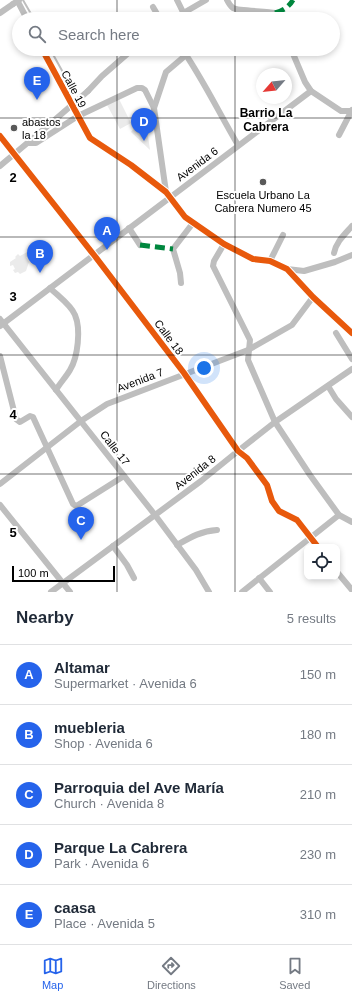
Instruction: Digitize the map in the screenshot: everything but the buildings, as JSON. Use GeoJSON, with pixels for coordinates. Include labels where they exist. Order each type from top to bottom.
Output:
{"type":"FeatureCollection","features":[{"type":"Feature","properties":{"kind":"street"},"geometry":{"type":"LineString","coordinates":[[177,0],[183,12],[206,0]]}},
{"type":"Feature","properties":{"kind":"street"},"geometry":{"type":"LineString","coordinates":[[227,0],[233,8],[241,10],[275,12]]}},
{"type":"Feature","properties":{"kind":"street"},"geometry":{"type":"LineString","coordinates":[[0,13],[16,1],[22,12]]}},
{"type":"Feature","properties":{"kind":"street"},"geometry":{"type":"LineString","coordinates":[[153,7],[156,12]]}},
{"type":"Feature","properties":{"kind":"street","name":"Calle 19"},"geometry":{"type":"LineString","coordinates":[[46,56],[90,138],[131,165],[168,195]]}},
{"type":"Feature","properties":{"kind":"street"},"geometry":{"type":"LineString","coordinates":[[0,166],[15,155],[88,91],[102,76],[125,56]]}},
{"type":"Feature","properties":{"kind":"street"},"geometry":{"type":"LineString","coordinates":[[154,108],[166,72],[185,56]]}},
{"type":"Feature","properties":{"kind":"street"},"geometry":{"type":"LineString","coordinates":[[187,56],[195,67],[238,145]]}},
{"type":"Feature","properties":{"kind":"street"},"geometry":{"type":"LineString","coordinates":[[294,56],[305,82],[311,91],[341,112],[352,110]]}},
{"type":"Feature","properties":{"kind":"street"},"geometry":{"type":"LineString","coordinates":[[28,143],[36,143],[78,116],[137,88],[142,88],[145,90],[154,108],[168,195],[185,217],[192,223],[224,244],[253,259],[270,262],[287,269],[304,271],[335,262],[352,255]]}},
{"type":"Feature","properties":{"kind":"street","name":"Avenida 6"},"geometry":{"type":"LineString","coordinates":[[1,323],[94,255],[168,195],[311,91]]}},
{"type":"Feature","properties":{"kind":"street"},"geometry":{"type":"LineString","coordinates":[[339,135],[352,110]]}},
{"type":"Feature","properties":{"kind":"street","name":"Calle 18"},"geometry":{"type":"LineString","coordinates":[[0,136],[94,255],[184,373],[238,451],[247,458],[267,484],[272,501],[279,511],[297,520],[316,544]]}},
{"type":"Feature","properties":{"kind":"street"},"geometry":{"type":"LineString","coordinates":[[181,283],[180,273],[173,249],[192,223]]}},
{"type":"Feature","properties":{"kind":"street"},"geometry":{"type":"LineString","coordinates":[[334,253],[339,241],[352,226]]}},
{"type":"Feature","properties":{"kind":"street"},"geometry":{"type":"LineString","coordinates":[[129,228],[140,245]]}},
{"type":"Feature","properties":{"kind":"street"},"geometry":{"type":"LineString","coordinates":[[270,262],[283,235]]}},
{"type":"Feature","properties":{"kind":"street"},"geometry":{"type":"LineString","coordinates":[[224,244],[214,261],[213,266],[250,340],[248,360],[275,422],[310,475],[339,515],[352,522]]}},
{"type":"Feature","properties":{"kind":"street"},"geometry":{"type":"LineString","coordinates":[[287,269],[313,298],[352,333]]}},
{"type":"Feature","properties":{"kind":"street"},"geometry":{"type":"LineString","coordinates":[[50,288],[72,310],[76,316],[78,329],[77,349],[71,369],[56,390]]}},
{"type":"Feature","properties":{"kind":"street","name":"Avenida 7"},"geometry":{"type":"LineString","coordinates":[[0,484],[81,421],[107,404],[184,373],[248,350],[292,325],[313,298]]}},
{"type":"Feature","properties":{"kind":"street","name":"Calle 17"},"geometry":{"type":"LineString","coordinates":[[1,323],[155,515],[196,570],[209,592]]}},
{"type":"Feature","properties":{"kind":"street"},"geometry":{"type":"LineString","coordinates":[[336,333],[352,360]]}},
{"type":"Feature","properties":{"kind":"street"},"geometry":{"type":"LineString","coordinates":[[0,356],[16,419],[20,422],[30,416],[33,417],[73,504],[76,506],[78,505],[124,476]]}},
{"type":"Feature","properties":{"kind":"street","name":"Avenida 8"},"geometry":{"type":"LineString","coordinates":[[51,592],[201,481],[275,422],[352,369]]}},
{"type":"Feature","properties":{"kind":"street"},"geometry":{"type":"LineString","coordinates":[[328,386],[336,399],[352,417]]}},
{"type":"Feature","properties":{"kind":"street"},"geometry":{"type":"LineString","coordinates":[[0,504],[70,592]]}},
{"type":"Feature","properties":{"kind":"street"},"geometry":{"type":"LineString","coordinates":[[242,592],[339,515]]}},
{"type":"Feature","properties":{"kind":"street"},"geometry":{"type":"LineString","coordinates":[[177,545],[195,534],[217,530]]}},
{"type":"Feature","properties":{"kind":"street"},"geometry":{"type":"LineString","coordinates":[[113,546],[127,565],[134,578]]}},
{"type":"Feature","properties":{"kind":"street"},"geometry":{"type":"LineString","coordinates":[[340,576],[352,590]]}},
{"type":"Feature","properties":{"kind":"street"},"geometry":{"type":"LineString","coordinates":[[259,578],[270,592]]}},
{"type":"Feature","properties":{"kind":"shaded area"},"geometry":{"type":"Polygon","coordinates":[[[119,99],[131,123],[120,129],[107,105],[119,99]]]}},
{"type":"Feature","properties":{"kind":"shaded area"},"geometry":{"type":"Polygon","coordinates":[[[145,115],[150,150],[131,132],[145,115]]]}},
{"type":"Feature","properties":{"kind":"shaded area"},"geometry":{"type":"Polygon","coordinates":[[[31,250],[32,252],[35,251],[36,257],[33,259],[30,255],[26,257],[29,262],[26,271],[20,274],[18,272],[15,273],[13,270],[15,269],[13,265],[10,266],[10,262],[16,258],[15,257],[18,254],[20,256],[31,250]]]}},
{"type":"Feature","properties":{"kind":"waterway"},"geometry":{"type":"LineString","coordinates":[[23,0],[30,12]]}},
{"type":"Feature","properties":{"kind":"waterway"},"geometry":{"type":"LineString","coordinates":[[54,56],[75,94]]}},
{"type":"Feature","properties":{"kind":"marked path"},"geometry":{"type":"LineString","coordinates":[[278,12],[289,5],[293,0]]}},
{"type":"Feature","properties":{"kind":"marked path"},"geometry":{"type":"LineString","coordinates":[[140,245],[173,249]]}},
{"type":"Feature","properties":{"kind":"cycle path"},"geometry":{"type":"LineString","coordinates":[[46,56],[90,138],[131,165],[166,192],[185,217],[224,244],[253,259],[270,261],[287,269],[313,297],[352,333]]}},
{"type":"Feature","properties":{"kind":"cycle path"},"geometry":{"type":"LineString","coordinates":[[0,136],[94,255],[184,373],[238,451],[247,458],[267,485],[272,501],[279,511],[297,520],[316,544]]}},
{"type":"Feature","properties":{"kind":"place","name":"caasa"},"geometry":{"type":"Point","coordinates":[37,100]}},
{"type":"Feature","properties":{"kind":"place","name":"abastos la 18"},"geometry":{"type":"Point","coordinates":[14,128]}},
{"type":"Feature","properties":{"kind":"place","name":"Parque La Cabrera"},"geometry":{"type":"Point","coordinates":[144,141]}},
{"type":"Feature","properties":{"kind":"place","name":"Escuela Urbano La Cabrera Numero 45"},"geometry":{"type":"Point","coordinates":[263,182]}},
{"type":"Feature","properties":{"kind":"place","name":"Altamar"},"geometry":{"type":"Point","coordinates":[107,250]}},
{"type":"Feature","properties":{"kind":"place","name":"muebleria"},"geometry":{"type":"Point","coordinates":[40,273]}},
{"type":"Feature","properties":{"kind":"place","name":"Parroquia del Ave María"},"geometry":{"type":"Point","coordinates":[81,540]}},
{"type":"Feature","properties":{"kind":"district","name":"Barrio La Cabrera"},"geometry":{"type":"Point","coordinates":[266,120]}}]}
